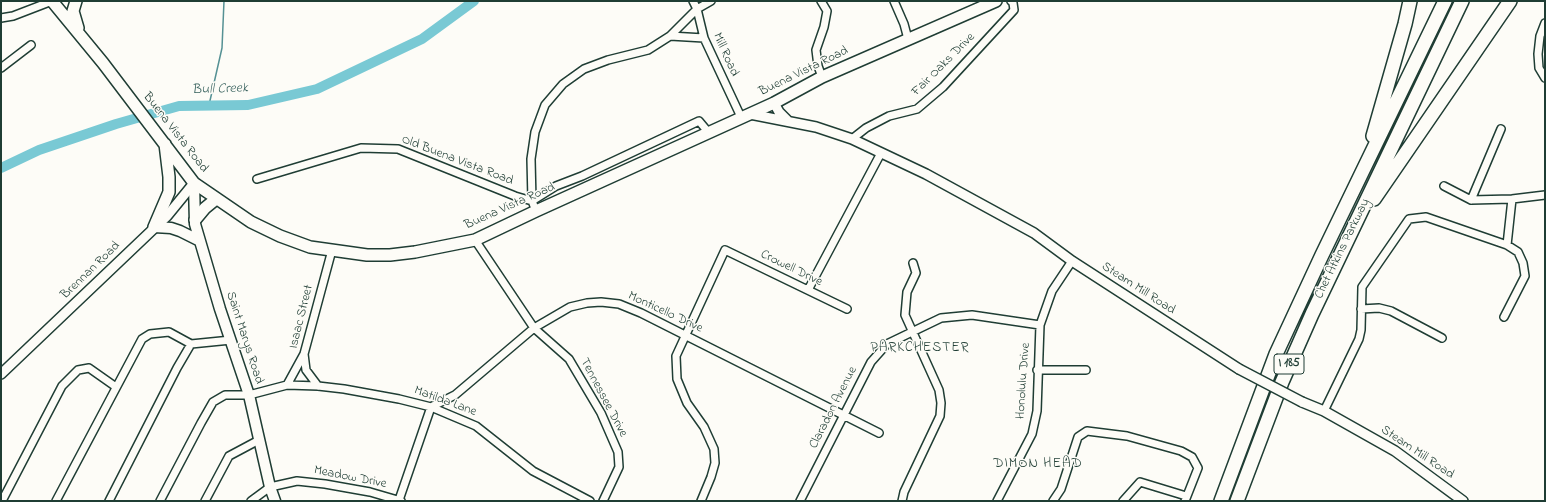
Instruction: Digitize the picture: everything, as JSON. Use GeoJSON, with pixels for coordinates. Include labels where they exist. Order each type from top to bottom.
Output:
{"type":"FeatureCollection","features":[{"type":"Feature","properties":{"kind":"highway"},"geometry":{"type":"LineString","coordinates":[[1332,235],[1371,141],[1405,24],[1410,1]]}},
{"type":"Feature","properties":{"kind":"highway","name":"Chet Atkins Parkway"},"geometry":{"type":"LineString","coordinates":[[1221,501],[1276,354],[1445,1]]}},
{"type":"Feature","properties":{"kind":"highway","name":"Chet Atkins Parkway"},"geometry":{"type":"LineString","coordinates":[[1236,501],[1282,382],[1312,314],[1462,1]]}},
{"type":"Feature","properties":{"kind":"highway"},"geometry":{"type":"LineString","coordinates":[[1352,232],[1510,1]]}},
{"type":"Feature","properties":{"kind":"main road","name":"Buena Vista Road"},"geometry":{"type":"LineString","coordinates":[[52,1],[81,35],[194,182],[252,223],[280,236],[310,247],[367,255],[390,255],[415,252],[475,240],[534,206],[709,133],[774,103],[822,77],[996,1]]}},
{"type":"Feature","properties":{"kind":"main road"},"geometry":{"type":"LineString","coordinates":[[76,1],[74,16],[81,35]]}},
{"type":"Feature","properties":{"kind":"main road"},"geometry":{"type":"LineString","coordinates":[[165,143],[169,177],[169,192],[154,228],[171,228],[200,241]]}},
{"type":"Feature","properties":{"kind":"main road","name":"Saint Marys Road"},"geometry":{"type":"LineString","coordinates":[[194,182],[195,220],[200,241],[220,309],[249,395],[270,487],[275,501]]}},
{"type":"Feature","properties":{"kind":"main road"},"geometry":{"type":"LineString","coordinates":[[195,220],[205,208],[216,199]]}},
{"type":"Feature","properties":{"kind":"street"},"geometry":{"type":"LineString","coordinates":[[1,18],[13,16],[52,1]]}},
{"type":"Feature","properties":{"kind":"street","name":"Mill Road"},"geometry":{"type":"LineString","coordinates":[[693,1],[697,9],[704,38],[746,115]]}},
{"type":"Feature","properties":{"kind":"street"},"geometry":{"type":"LineString","coordinates":[[534,206],[531,159],[534,132],[545,105],[563,84],[584,69],[608,60],[648,50],[670,36],[697,9],[710,1]]}},
{"type":"Feature","properties":{"kind":"street"},"geometry":{"type":"LineString","coordinates":[[821,1],[827,11],[824,27],[816,50],[818,66],[822,77]]}},
{"type":"Feature","properties":{"kind":"street"},"geometry":{"type":"LineString","coordinates":[[894,1],[908,39]]}},
{"type":"Feature","properties":{"kind":"street","name":"Fair Oaks Drive"},"geometry":{"type":"LineString","coordinates":[[852,139],[866,128],[889,116],[917,109],[943,87],[1014,10],[1013,3],[1011,1]]}},
{"type":"Feature","properties":{"kind":"street"},"geometry":{"type":"LineString","coordinates":[[1545,23],[1540,36],[1538,54],[1539,68],[1545,78]]}},
{"type":"Feature","properties":{"kind":"street"},"geometry":{"type":"LineString","coordinates":[[670,36],[704,38]]}},
{"type":"Feature","properties":{"kind":"street"},"geometry":{"type":"LineString","coordinates":[[1,68],[31,44]]}},
{"type":"Feature","properties":{"kind":"street"},"geometry":{"type":"LineString","coordinates":[[774,103],[778,112],[788,122]]}},
{"type":"Feature","properties":{"kind":"street","name":"Steam Mill Road"},"geometry":{"type":"LineString","coordinates":[[746,115],[816,127],[852,139],[926,174],[1034,233],[1072,261],[1239,369],[1302,402],[1324,411],[1395,451],[1463,501]]}},
{"type":"Feature","properties":{"kind":"street"},"geometry":{"type":"LineString","coordinates":[[1471,200],[1501,129]]}},
{"type":"Feature","properties":{"kind":"street","name":"Old Buena Vista Road"},"geometry":{"type":"LineString","coordinates":[[257,179],[361,148],[398,149],[515,196],[534,206]]}},
{"type":"Feature","properties":{"kind":"street"},"geometry":{"type":"LineString","coordinates":[[808,290],[881,152]]}},
{"type":"Feature","properties":{"kind":"street","name":"Brennan Road"},"geometry":{"type":"LineString","coordinates":[[1,374],[167,216],[194,182]]}},
{"type":"Feature","properties":{"kind":"street"},"geometry":{"type":"LineString","coordinates":[[1444,186],[1471,200],[1512,199],[1545,195]]}},
{"type":"Feature","properties":{"kind":"street"},"geometry":{"type":"LineString","coordinates":[[1507,246],[1512,199]]}},
{"type":"Feature","properties":{"kind":"street"},"geometry":{"type":"LineString","coordinates":[[1324,411],[1359,339],[1361,330],[1362,287],[1409,219],[1426,217],[1507,246],[1518,252],[1523,263],[1525,276],[1504,318]]}},
{"type":"Feature","properties":{"kind":"street","name":"Tennessee Drive"},"geometry":{"type":"LineString","coordinates":[[475,240],[534,328],[569,359],[601,413],[618,452],[619,467],[603,501]]}},
{"type":"Feature","properties":{"kind":"street","name":"Isaac Street"},"geometry":{"type":"LineString","coordinates":[[318,386],[306,370],[304,354],[332,250]]}},
{"type":"Feature","properties":{"kind":"street","name":"Crowell Drive"},"geometry":{"type":"LineString","coordinates":[[684,335],[725,250],[847,309]]}},
{"type":"Feature","properties":{"kind":"street","name":"Honolulu Drive"},"geometry":{"type":"LineString","coordinates":[[997,501],[1032,434],[1037,411],[1037,370],[1040,325],[1052,291],[1072,261]]}},
{"type":"Feature","properties":{"kind":"street"},"geometry":{"type":"LineString","coordinates":[[902,501],[904,492],[940,416],[941,403],[939,390],[905,314],[907,292],[916,273],[913,263]]}},
{"type":"Feature","properties":{"kind":"street","name":"Monticello Drive"},"geometry":{"type":"LineString","coordinates":[[431,407],[455,395],[534,328],[570,307],[587,303],[602,302],[619,304],[641,312],[878,433]]}},
{"type":"Feature","properties":{"kind":"street"},"geometry":{"type":"LineString","coordinates":[[1361,309],[1379,308],[1391,311],[1442,338]]}},
{"type":"Feature","properties":{"kind":"street","name":"Claradon Avenue"},"geometry":{"type":"LineString","coordinates":[[800,501],[871,362],[886,344],[941,318],[972,315],[1040,325]]}},
{"type":"Feature","properties":{"kind":"street"},"geometry":{"type":"LineString","coordinates":[[56,501],[142,339],[150,334],[169,332],[191,344],[231,340]]}},
{"type":"Feature","properties":{"kind":"street"},"geometry":{"type":"LineString","coordinates":[[684,335],[676,356],[677,379],[687,403],[704,427],[714,450],[715,463],[701,501]]}},
{"type":"Feature","properties":{"kind":"street"},"geometry":{"type":"LineString","coordinates":[[109,501],[176,368],[191,344]]}},
{"type":"Feature","properties":{"kind":"street"},"geometry":{"type":"LineString","coordinates":[[287,385],[304,354]]}},
{"type":"Feature","properties":{"kind":"street"},"geometry":{"type":"LineString","coordinates":[[2,501],[62,386],[78,370],[89,368],[116,387]]}},
{"type":"Feature","properties":{"kind":"street"},"geometry":{"type":"LineString","coordinates":[[1037,370],[1086,370]]}},
{"type":"Feature","properties":{"kind":"street","name":"Matilda Lane"},"geometry":{"type":"LineString","coordinates":[[160,501],[213,402],[225,395],[249,395],[287,385],[318,386],[399,399],[431,407],[476,426],[532,470],[590,501]]}},
{"type":"Feature","properties":{"kind":"street"},"geometry":{"type":"LineString","coordinates":[[400,500],[431,407]]}},
{"type":"Feature","properties":{"kind":"street"},"geometry":{"type":"LineString","coordinates":[[1053,501],[1060,489],[1078,437],[1087,431],[1127,436],[1181,451],[1192,457],[1198,468],[1185,499],[1140,482],[1124,501]]}},
{"type":"Feature","properties":{"kind":"street"},"geometry":{"type":"LineString","coordinates":[[205,501],[229,456],[259,440]]}},
{"type":"Feature","properties":{"kind":"street","name":"Meadow Drive"},"geometry":{"type":"LineString","coordinates":[[270,487],[297,481],[325,484],[370,492],[400,500]]}},
{"type":"Feature","properties":{"kind":"street"},"geometry":{"type":"LineString","coordinates":[[251,501],[270,487]]}},
{"type":"Feature","properties":{"kind":"waterway"},"geometry":{"type":"LineString","coordinates":[[209,105],[222,48],[224,1]]}},
{"type":"Feature","properties":{"kind":"waterway","name":"Bull Creek"},"geometry":{"type":"LineString","coordinates":[[1,168],[39,150],[116,124],[179,106],[248,105],[317,89],[422,39],[474,1]]}},
{"type":"Feature","properties":{"kind":"district","name":"PARKCHESTER"},"geometry":{"type":"Point","coordinates":[920,349]}},
{"type":"Feature","properties":{"kind":"district","name":"DIMON HEAD"},"geometry":{"type":"Point","coordinates":[1038,465]}}]}
